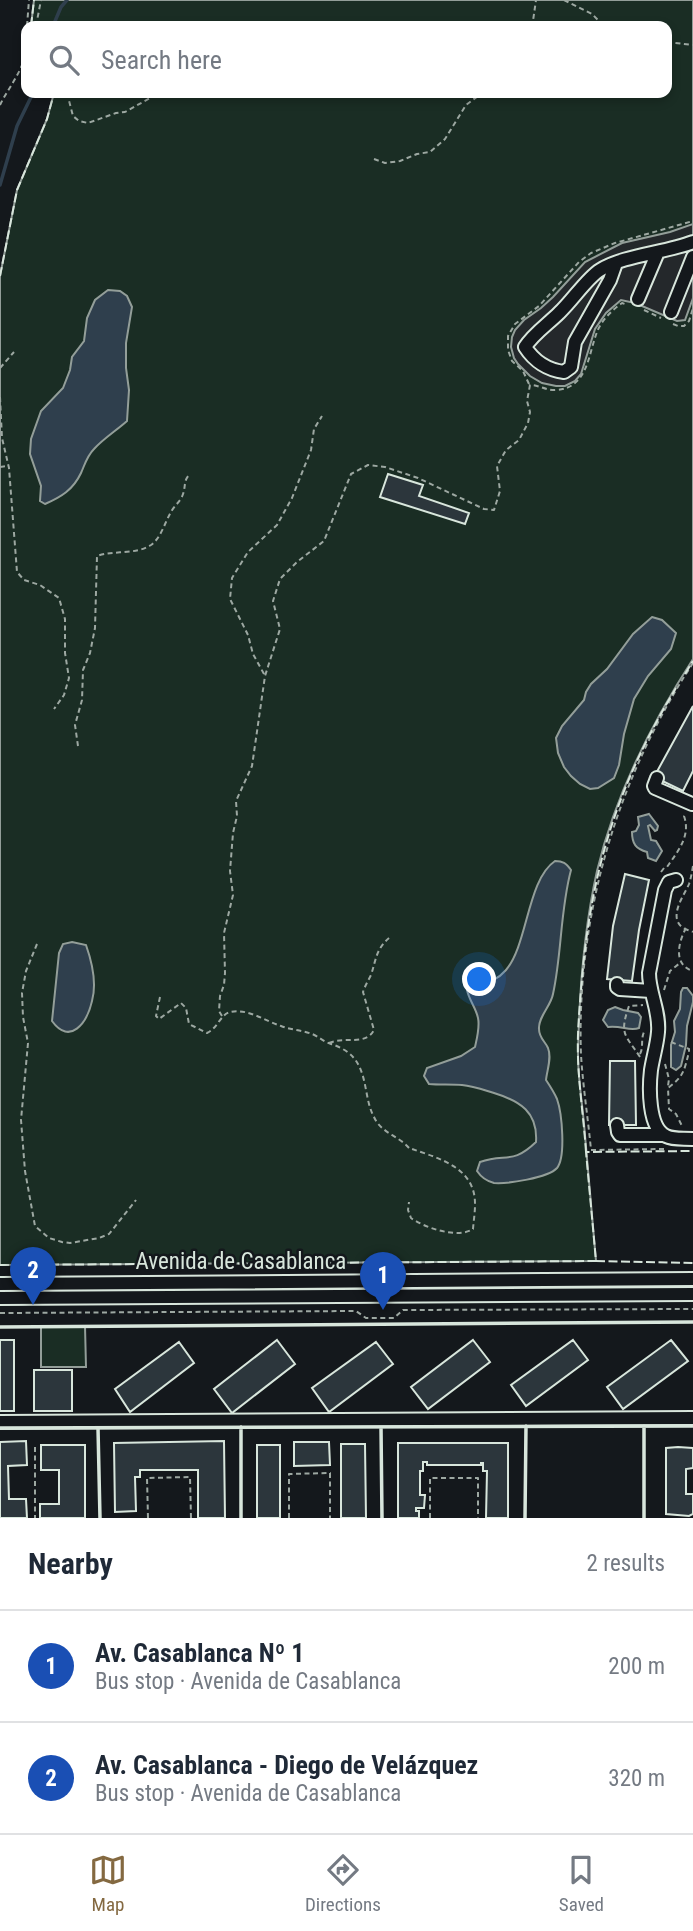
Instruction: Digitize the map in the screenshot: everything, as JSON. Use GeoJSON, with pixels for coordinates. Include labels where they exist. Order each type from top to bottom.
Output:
{"type":"FeatureCollection","features":[{"type":"Feature","properties":{"kind":"street"},"geometry":{"type":"LineString","coordinates":[[616,263],[575,342],[570,367],[564,372],[551,370],[529,354],[525,347],[529,341],[561,312],[599,271],[616,263],[693,242]]}},
{"type":"Feature","properties":{"kind":"street"},"geometry":{"type":"LineString","coordinates":[[634,303],[658,252]]}},
{"type":"Feature","properties":{"kind":"street"},"geometry":{"type":"LineString","coordinates":[[671,312],[693,257]]}},
{"type":"Feature","properties":{"kind":"street"},"geometry":{"type":"LineString","coordinates":[[657,778],[655,788],[693,804]]}},
{"type":"Feature","properties":{"kind":"street"},"geometry":{"type":"LineString","coordinates":[[662,1135],[653,1121],[650,1102],[651,1069],[658,1019],[656,995],[649,972],[665,890],[667,884],[676,880]]}},
{"type":"Feature","properties":{"kind":"street"},"geometry":{"type":"LineString","coordinates":[[617,984],[620,989],[656,995]]}},
{"type":"Feature","properties":{"kind":"street"},"geometry":{"type":"LineString","coordinates":[[617,1125],[620,1135],[662,1135],[693,1139]]}},
{"type":"Feature","properties":{"kind":"street","name":"Avenida de Casablanca"},"geometry":{"type":"LineString","coordinates":[[0,1284],[693,1279]]}},
{"type":"Feature","properties":{"kind":"street","name":"Avenida de Casablanca"},"geometry":{"type":"LineString","coordinates":[[0,1298],[693,1294]]}},
{"type":"Feature","properties":{"kind":"street"},"geometry":{"type":"LineString","coordinates":[[0,1422],[693,1418]]}},
{"type":"Feature","properties":{"kind":"path"},"geometry":{"type":"LineString","coordinates":[[27,21],[29,0]]}},
{"type":"Feature","properties":{"kind":"path"},"geometry":{"type":"LineString","coordinates":[[37,21],[41,0]]}},
{"type":"Feature","properties":{"kind":"path"},"geometry":{"type":"LineString","coordinates":[[533,21],[536,0]]}},
{"type":"Feature","properties":{"kind":"path"},"geometry":{"type":"LineString","coordinates":[[564,0],[592,14],[599,21]]}},
{"type":"Feature","properties":{"kind":"path"},"geometry":{"type":"LineString","coordinates":[[672,43],[693,45]]}},
{"type":"Feature","properties":{"kind":"path"},"geometry":{"type":"LineString","coordinates":[[0,105],[21,66]]}},
{"type":"Feature","properties":{"kind":"path"},"geometry":{"type":"LineString","coordinates":[[68,98],[72,116],[89,123],[125,112],[150,98]]}},
{"type":"Feature","properties":{"kind":"path"},"geometry":{"type":"LineString","coordinates":[[374,159],[385,163],[430,152],[445,139],[467,105],[476,98]]}},
{"type":"Feature","properties":{"kind":"path"},"geometry":{"type":"LineString","coordinates":[[222,1016],[219,1012],[225,973],[224,933],[233,895],[230,871],[237,816],[236,801],[252,766],[265,676],[280,629],[273,601],[280,579],[324,541],[351,474],[368,465],[385,467],[437,485],[465,501],[494,510],[500,491],[497,466],[506,450],[519,440],[528,423],[530,412],[527,401],[530,385],[556,390],[570,387],[580,380],[597,330],[622,303],[634,303],[678,326],[684,326],[689,321],[693,308]]}},
{"type":"Feature","properties":{"kind":"path"},"geometry":{"type":"LineString","coordinates":[[0,368],[14,352]]}},
{"type":"Feature","properties":{"kind":"path"},"geometry":{"type":"LineString","coordinates":[[0,397],[2,438],[8,466],[18,572],[23,580],[40,585],[59,598],[65,619],[65,653],[69,678],[64,695],[54,709]]}},
{"type":"Feature","properties":{"kind":"path"},"geometry":{"type":"LineString","coordinates":[[265,676],[230,600],[232,578],[248,552],[277,525],[297,486],[311,450],[314,429],[322,416]]}},
{"type":"Feature","properties":{"kind":"path"},"geometry":{"type":"LineString","coordinates":[[0,467],[8,466]]}},
{"type":"Feature","properties":{"kind":"path"},"geometry":{"type":"LineString","coordinates":[[78,746],[75,725],[82,701],[83,670],[95,628],[97,556],[152,545],[183,495],[184,480],[190,474]]}},
{"type":"Feature","properties":{"kind":"path"},"geometry":{"type":"LineString","coordinates":[[667,1149],[591,1150],[581,1056],[583,981],[593,904],[618,813],[656,726],[693,663]]}},
{"type":"Feature","properties":{"kind":"path"},"geometry":{"type":"LineString","coordinates":[[659,876],[680,847],[687,831],[684,816],[693,804]]}},
{"type":"Feature","properties":{"kind":"path"},"geometry":{"type":"LineString","coordinates":[[693,866],[678,909],[682,927],[693,932]]}},
{"type":"Feature","properties":{"kind":"path"},"geometry":{"type":"LineString","coordinates":[[686,928],[679,940],[680,962],[686,969],[693,971]]}},
{"type":"Feature","properties":{"kind":"path"},"geometry":{"type":"LineString","coordinates":[[328,1043],[337,1039],[365,1039],[371,1036],[374,1030],[363,992],[372,973],[374,958],[389,938]]}},
{"type":"Feature","properties":{"kind":"path"},"geometry":{"type":"LineString","coordinates":[[37,944],[26,971],[22,993],[28,1043],[21,1120],[25,1171],[35,1226],[49,1238],[62,1242],[100,1238],[108,1234],[136,1200]]}},
{"type":"Feature","properties":{"kind":"path"},"geometry":{"type":"LineString","coordinates":[[651,1069],[644,1068],[640,1055],[627,1040],[623,1028],[627,1011],[629,1006],[644,1005],[656,995],[670,971],[680,962]]}},
{"type":"Feature","properties":{"kind":"path"},"geometry":{"type":"LineString","coordinates":[[160,997],[156,1016],[159,1019],[181,1003],[186,1009],[189,1024],[207,1033],[219,1024],[222,1016],[230,1012],[252,1014],[281,1026],[313,1034],[354,1057],[366,1086],[374,1119],[381,1128],[410,1148],[454,1166],[469,1181],[475,1199],[473,1229],[469,1232],[457,1232],[427,1227],[411,1218],[409,1202]]}},
{"type":"Feature","properties":{"kind":"path"},"geometry":{"type":"LineString","coordinates":[[640,1055],[645,1030]]}},
{"type":"Feature","properties":{"kind":"path"},"geometry":{"type":"LineString","coordinates":[[669,1041],[689,1049],[684,1074],[667,1091],[669,1109],[676,1114],[682,1126]]}},
{"type":"Feature","properties":{"kind":"path"},"geometry":{"type":"LineString","coordinates":[[0,1313],[356,1311],[366,1318],[394,1318],[403,1310],[693,1309]]}},
{"type":"Feature","properties":{"kind":"path"},"geometry":{"type":"LineString","coordinates":[[35,1447],[35,1518]]}},
{"type":"Feature","properties":{"kind":"path"},"geometry":{"type":"LineString","coordinates":[[289,1518],[289,1474],[330,1473],[330,1518]]}},
{"type":"Feature","properties":{"kind":"path"},"geometry":{"type":"LineString","coordinates":[[148,1518],[147,1478],[190,1477],[191,1518]]}},
{"type":"Feature","properties":{"kind":"path"},"geometry":{"type":"LineString","coordinates":[[430,1518],[429,1478],[478,1478],[478,1518]]}},
{"type":"Feature","properties":{"kind":"green space"},"geometry":{"type":"Polygon","coordinates":[[[34,0],[693,0],[693,659],[649,735],[624,788],[597,871],[589,916],[581,986],[578,1064],[596,1261],[0,1265],[0,276],[17,190],[47,119],[53,98],[672,98],[672,21],[32,21],[34,0]]]}},
{"type":"Feature","properties":{"kind":"green space"},"geometry":{"type":"Polygon","coordinates":[[[85,1326],[86,1367],[41,1367],[41,1327],[85,1326]]]}},
{"type":"Feature","properties":{"kind":"shaded area"},"geometry":{"type":"Polygon","coordinates":[[[693,224],[693,298],[685,320],[677,321],[635,303],[621,300],[606,313],[595,329],[581,374],[575,381],[565,386],[542,383],[518,364],[511,347],[515,330],[553,297],[585,262],[622,243],[693,224]]]}},
{"type":"Feature","properties":{"kind":"water"},"geometry":{"type":"Polygon","coordinates":[[[108,290],[120,291],[127,296],[132,307],[126,343],[129,390],[127,421],[92,452],[78,479],[70,488],[45,504],[40,501],[41,486],[30,454],[31,439],[41,411],[63,388],[72,357],[84,341],[87,318],[95,300],[108,290]]]}},
{"type":"Feature","properties":{"kind":"water"},"geometry":{"type":"Polygon","coordinates":[[[652,617],[662,620],[676,633],[671,649],[648,676],[634,699],[614,778],[598,788],[590,789],[580,784],[564,767],[556,738],[562,726],[584,700],[591,684],[607,669],[633,634],[652,617]]]}},
{"type":"Feature","properties":{"kind":"water"},"geometry":{"type":"Polygon","coordinates":[[[649,814],[658,826],[655,831],[648,826],[651,840],[656,841],[662,851],[656,861],[648,858],[647,852],[637,848],[632,836],[632,832],[636,831],[639,825],[638,817],[649,814]]]}},
{"type":"Feature","properties":{"kind":"water"},"geometry":{"type":"Polygon","coordinates":[[[555,861],[564,863],[571,870],[553,994],[540,1020],[539,1029],[549,1052],[546,1080],[557,1099],[562,1155],[557,1168],[545,1175],[494,1183],[477,1171],[480,1162],[521,1154],[536,1142],[534,1123],[530,1115],[519,1104],[503,1096],[466,1086],[429,1084],[424,1076],[427,1068],[461,1056],[475,1047],[479,1021],[467,990],[493,980],[506,970],[519,945],[539,882],[555,861]]]}},
{"type":"Feature","properties":{"kind":"water"},"geometry":{"type":"Polygon","coordinates":[[[72,942],[86,945],[92,965],[94,987],[90,1009],[82,1024],[77,1029],[65,1032],[52,1021],[59,953],[63,944],[72,942]]]}},
{"type":"Feature","properties":{"kind":"water"},"geometry":{"type":"Polygon","coordinates":[[[683,988],[687,988],[693,996],[693,1002],[681,1066],[676,1070],[671,1067],[671,1045],[683,988]]]}},
{"type":"Feature","properties":{"kind":"water"},"geometry":{"type":"Polygon","coordinates":[[[615,1007],[638,1013],[641,1017],[639,1028],[608,1027],[603,1020],[608,1010],[615,1007]]]}},
{"type":"Feature","properties":{"kind":"building"},"geometry":{"type":"Polygon","coordinates":[[[388,474],[423,485],[419,496],[469,513],[465,524],[380,497],[388,474]]]}},
{"type":"Feature","properties":{"kind":"building"},"geometry":{"type":"Polygon","coordinates":[[[693,706],[693,771],[683,791],[654,777],[693,706]]]}},
{"type":"Feature","properties":{"kind":"building"},"geometry":{"type":"Polygon","coordinates":[[[625,874],[649,880],[632,981],[607,979],[613,926],[625,874]]]}},
{"type":"Feature","properties":{"kind":"building"},"geometry":{"type":"Polygon","coordinates":[[[610,1061],[635,1061],[636,1125],[609,1125],[610,1061]]]}},
{"type":"Feature","properties":{"kind":"building"},"geometry":{"type":"Polygon","coordinates":[[[0,1340],[14,1340],[14,1411],[0,1411],[0,1340]]]}},
{"type":"Feature","properties":{"kind":"building"},"geometry":{"type":"Polygon","coordinates":[[[277,1340],[295,1364],[232,1413],[214,1389],[277,1340]]]}},
{"type":"Feature","properties":{"kind":"building"},"geometry":{"type":"Polygon","coordinates":[[[473,1340],[490,1362],[428,1409],[411,1387],[473,1340]]]}},
{"type":"Feature","properties":{"kind":"building"},"geometry":{"type":"Polygon","coordinates":[[[573,1340],[588,1360],[526,1406],[511,1385],[573,1340]]]}},
{"type":"Feature","properties":{"kind":"building"},"geometry":{"type":"Polygon","coordinates":[[[671,1340],[688,1361],[623,1409],[607,1387],[671,1340]]]}},
{"type":"Feature","properties":{"kind":"building"},"geometry":{"type":"Polygon","coordinates":[[[179,1342],[194,1363],[130,1412],[115,1389],[179,1342]]]}},
{"type":"Feature","properties":{"kind":"building"},"geometry":{"type":"Polygon","coordinates":[[[376,1342],[393,1364],[329,1412],[312,1388],[376,1342]]]}},
{"type":"Feature","properties":{"kind":"building"},"geometry":{"type":"Polygon","coordinates":[[[34,1370],[72,1370],[72,1411],[34,1411],[34,1370]]]}},
{"type":"Feature","properties":{"kind":"building"},"geometry":{"type":"Polygon","coordinates":[[[26,1441],[27,1465],[8,1466],[9,1499],[26,1499],[27,1518],[0,1518],[0,1442],[26,1441]]]}},
{"type":"Feature","properties":{"kind":"building"},"geometry":{"type":"Polygon","coordinates":[[[224,1441],[225,1518],[198,1518],[198,1470],[140,1470],[140,1477],[135,1477],[136,1511],[115,1512],[114,1443],[224,1441]]]}},
{"type":"Feature","properties":{"kind":"building"},"geometry":{"type":"Polygon","coordinates":[[[294,1442],[329,1442],[330,1465],[294,1466],[294,1442]]]}},
{"type":"Feature","properties":{"kind":"building"},"geometry":{"type":"Polygon","coordinates":[[[398,1443],[508,1443],[508,1518],[486,1518],[487,1471],[483,1471],[483,1463],[427,1465],[427,1462],[423,1462],[423,1471],[420,1471],[420,1495],[425,1495],[424,1508],[416,1508],[419,1518],[398,1518],[398,1443]]]}},
{"type":"Feature","properties":{"kind":"building"},"geometry":{"type":"Polygon","coordinates":[[[341,1444],[365,1444],[366,1518],[341,1518],[341,1444]]]}},
{"type":"Feature","properties":{"kind":"building"},"geometry":{"type":"Polygon","coordinates":[[[41,1445],[85,1445],[85,1518],[40,1518],[40,1504],[59,1504],[59,1470],[41,1470],[41,1445]]]}},
{"type":"Feature","properties":{"kind":"building"},"geometry":{"type":"Polygon","coordinates":[[[257,1445],[280,1445],[280,1518],[257,1518],[257,1445]]]}},
{"type":"Feature","properties":{"kind":"building"},"geometry":{"type":"Polygon","coordinates":[[[666,1448],[693,1448],[693,1468],[686,1469],[686,1494],[693,1494],[693,1514],[689,1516],[666,1514],[666,1448]]]}},
{"type":"Feature","properties":{"kind":"waterway"},"geometry":{"type":"LineString","coordinates":[[55,21],[67,0]]}},
{"type":"Feature","properties":{"kind":"waterway"},"geometry":{"type":"LineString","coordinates":[[0,185],[17,126],[31,98]]}},
{"type":"Feature","properties":{"kind":"fence"},"geometry":{"type":"LineString","coordinates":[[32,21],[34,0]]}},
{"type":"Feature","properties":{"kind":"fence"},"geometry":{"type":"LineString","coordinates":[[0,276],[17,190],[47,119],[53,98]]}},
{"type":"Feature","properties":{"kind":"fence"},"geometry":{"type":"LineString","coordinates":[[685,674],[693,661]]}},
{"type":"Feature","properties":{"kind":"fence"},"geometry":{"type":"LineString","coordinates":[[586,1152],[578,1037],[582,978],[593,899],[611,827],[623,793],[638,758],[676,688]]}},
{"type":"Feature","properties":{"kind":"fence"},"geometry":{"type":"LineString","coordinates":[[0,1265],[596,1261],[586,1152],[693,1151]]}},
{"type":"Feature","properties":{"kind":"fence"},"geometry":{"type":"LineString","coordinates":[[596,1261],[693,1263]]}},
{"type":"Feature","properties":{"kind":"wall"},"geometry":{"type":"LineString","coordinates":[[0,1327],[693,1322]]}},
{"type":"Feature","properties":{"kind":"wall"},"geometry":{"type":"LineString","coordinates":[[525,1518],[526,1426]]}},
{"type":"Feature","properties":{"kind":"wall"},"geometry":{"type":"LineString","coordinates":[[644,1426],[644,1518]]}},
{"type":"Feature","properties":{"kind":"wall"},"geometry":{"type":"LineString","coordinates":[[0,1428],[693,1426]]}},
{"type":"Feature","properties":{"kind":"wall"},"geometry":{"type":"LineString","coordinates":[[241,1427],[241,1518]]}},
{"type":"Feature","properties":{"kind":"wall"},"geometry":{"type":"LineString","coordinates":[[381,1427],[382,1518]]}},
{"type":"Feature","properties":{"kind":"wall"},"geometry":{"type":"LineString","coordinates":[[98,1428],[100,1518]]}},
{"type":"Feature","properties":{"kind":"place","name":"Av. Casablanca - Diego de Velázquez"},"geometry":{"type":"Point","coordinates":[33,1305]}},
{"type":"Feature","properties":{"kind":"place","name":"Av. Casablanca Nº 1"},"geometry":{"type":"Point","coordinates":[383,1310]}}]}
